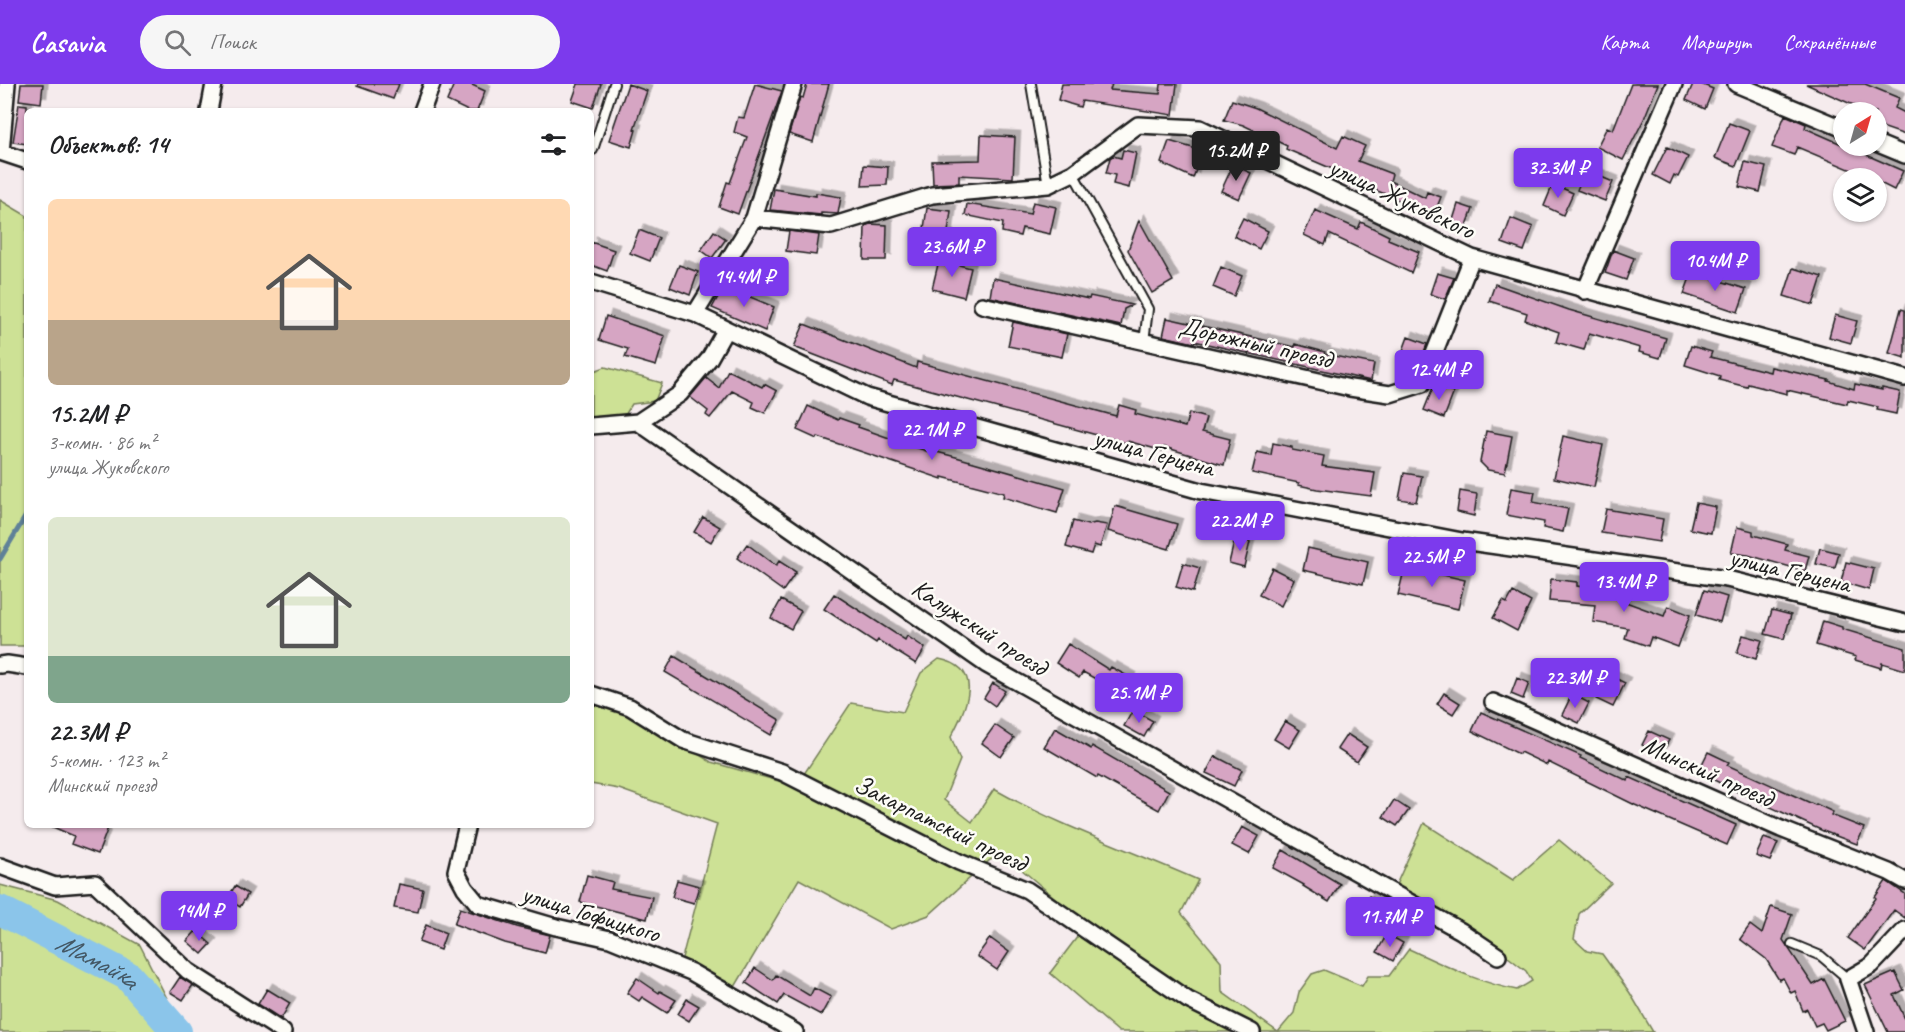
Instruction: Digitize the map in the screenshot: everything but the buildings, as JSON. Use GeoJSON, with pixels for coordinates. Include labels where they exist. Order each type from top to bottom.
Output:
{"type":"FeatureCollection","features":[{"type":"Feature","properties":{"kind":"street"},"geometry":{"type":"LineString","coordinates":[[7,84],[0,152],[24,160]]}},
{"type":"Feature","properties":{"kind":"street"},"geometry":{"type":"LineString","coordinates":[[209,108],[213,84]]}},
{"type":"Feature","properties":{"kind":"street"},"geometry":{"type":"LineString","coordinates":[[423,108],[432,84]]}},
{"type":"Feature","properties":{"kind":"street"},"geometry":{"type":"LineString","coordinates":[[695,314],[754,218],[794,84]]}},
{"type":"Feature","properties":{"kind":"street"},"geometry":{"type":"LineString","coordinates":[[1584,291],[1674,84]]}},
{"type":"Feature","properties":{"kind":"street"},"geometry":{"type":"LineString","coordinates":[[1736,84],[1833,124]]}},
{"type":"Feature","properties":{"kind":"street","name":"улица Жуковского"},"geometry":{"type":"LineString","coordinates":[[754,218],[831,226],[932,195],[1048,185],[1073,173],[1138,125],[1200,128],[1472,258],[1584,291],[1905,378]]}},
{"type":"Feature","properties":{"kind":"street"},"geometry":{"type":"LineString","coordinates":[[1887,148],[1905,155]]}},
{"type":"Feature","properties":{"kind":"street","name":"Дорожный проезд"},"geometry":{"type":"LineString","coordinates":[[982,305],[1350,388],[1390,394],[1422,384],[1472,258]]}},
{"type":"Feature","properties":{"kind":"street","name":"улица Герцена"},"geometry":{"type":"LineString","coordinates":[[594,283],[695,314],[867,397],[1201,491],[1462,541],[1727,579],[1905,623]]}},
{"type":"Feature","properties":{"kind":"street"},"geometry":{"type":"LineString","coordinates":[[594,426],[638,422],[680,394],[709,358],[726,329]]}},
{"type":"Feature","properties":{"kind":"street","name":"Калужский проезд"},"geometry":{"type":"LineString","coordinates":[[638,422],[987,665],[1450,925],[1498,956]]}},
{"type":"Feature","properties":{"kind":"street"},"geometry":{"type":"LineString","coordinates":[[0,665],[24,667]]}},
{"type":"Feature","properties":{"kind":"street","name":"Закарпатский проезд"},"geometry":{"type":"LineString","coordinates":[[594,695],[630,707],[682,740],[782,771],[959,862],[1027,890],[1188,1000],[1252,1032]]}},
{"type":"Feature","properties":{"kind":"street","name":"Минский проезд"},"geometry":{"type":"LineString","coordinates":[[1493,702],[1781,830],[1889,872],[1905,881]]}},
{"type":"Feature","properties":{"kind":"street","name":"улица Гофицкого"},"geometry":{"type":"LineString","coordinates":[[466,828],[456,871],[477,904],[620,943],[691,972],[795,1032]]}},
{"type":"Feature","properties":{"kind":"street"},"geometry":{"type":"LineString","coordinates":[[0,867],[55,886],[95,883],[188,971],[283,1032]]}},
{"type":"Feature","properties":{"kind":"street"},"geometry":{"type":"LineString","coordinates":[[1866,1032],[1848,980],[1872,965],[1905,930]]}},
{"type":"Feature","properties":{"kind":"lane"},"geometry":{"type":"LineString","coordinates":[[594,147],[614,84]]}},
{"type":"Feature","properties":{"kind":"lane"},"geometry":{"type":"LineString","coordinates":[[1031,84],[1048,185]]}},
{"type":"Feature","properties":{"kind":"lane"},"geometry":{"type":"LineString","coordinates":[[1073,173],[1148,309],[1144,342]]}},
{"type":"Feature","properties":{"kind":"lane"},"geometry":{"type":"LineString","coordinates":[[1792,944],[1821,956],[1848,980]]}},
{"type":"Feature","properties":{"kind":"green space"},"geometry":{"type":"Polygon","coordinates":[[[0,200],[24,214],[24,646],[0,646],[0,200]]]}},
{"type":"Feature","properties":{"kind":"green space"},"geometry":{"type":"Polygon","coordinates":[[[605,367],[662,383],[655,401],[632,404],[622,420],[594,421],[594,371],[605,367]]]}},
{"type":"Feature","properties":{"kind":"green space"},"geometry":{"type":"Polygon","coordinates":[[[939,659],[954,664],[963,671],[967,680],[966,702],[951,737],[960,760],[944,800],[972,822],[994,789],[1069,826],[1198,880],[1181,913],[1221,961],[1222,992],[1278,1032],[1119,1032],[1050,973],[1078,936],[1086,933],[1080,919],[1012,862],[995,858],[929,915],[891,929],[799,879],[735,987],[682,958],[717,824],[619,789],[594,785],[594,702],[625,709],[711,762],[796,786],[851,703],[903,712],[921,673],[939,659]]]}},
{"type":"Feature","properties":{"kind":"green space"},"geometry":{"type":"Polygon","coordinates":[[[1424,823],[1513,880],[1559,840],[1611,883],[1579,914],[1574,939],[1587,951],[1602,954],[1630,993],[1653,1032],[1278,1032],[1294,1013],[1299,992],[1312,974],[1324,970],[1362,986],[1368,976],[1389,976],[1409,949],[1462,973],[1503,987],[1517,990],[1532,981],[1526,971],[1472,929],[1396,885],[1424,823]]]}},
{"type":"Feature","properties":{"kind":"green space"},"geometry":{"type":"Polygon","coordinates":[[[0,885],[58,900],[140,945],[184,1032],[0,1032],[0,885]]]}},
{"type":"Feature","properties":{"kind":"waterway"},"geometry":{"type":"LineString","coordinates":[[0,559],[24,519]]}},
{"type":"Feature","properties":{"kind":"waterway","name":"Мамайка"},"geometry":{"type":"LineString","coordinates":[[0,910],[128,976],[177,1032]]}}]}
